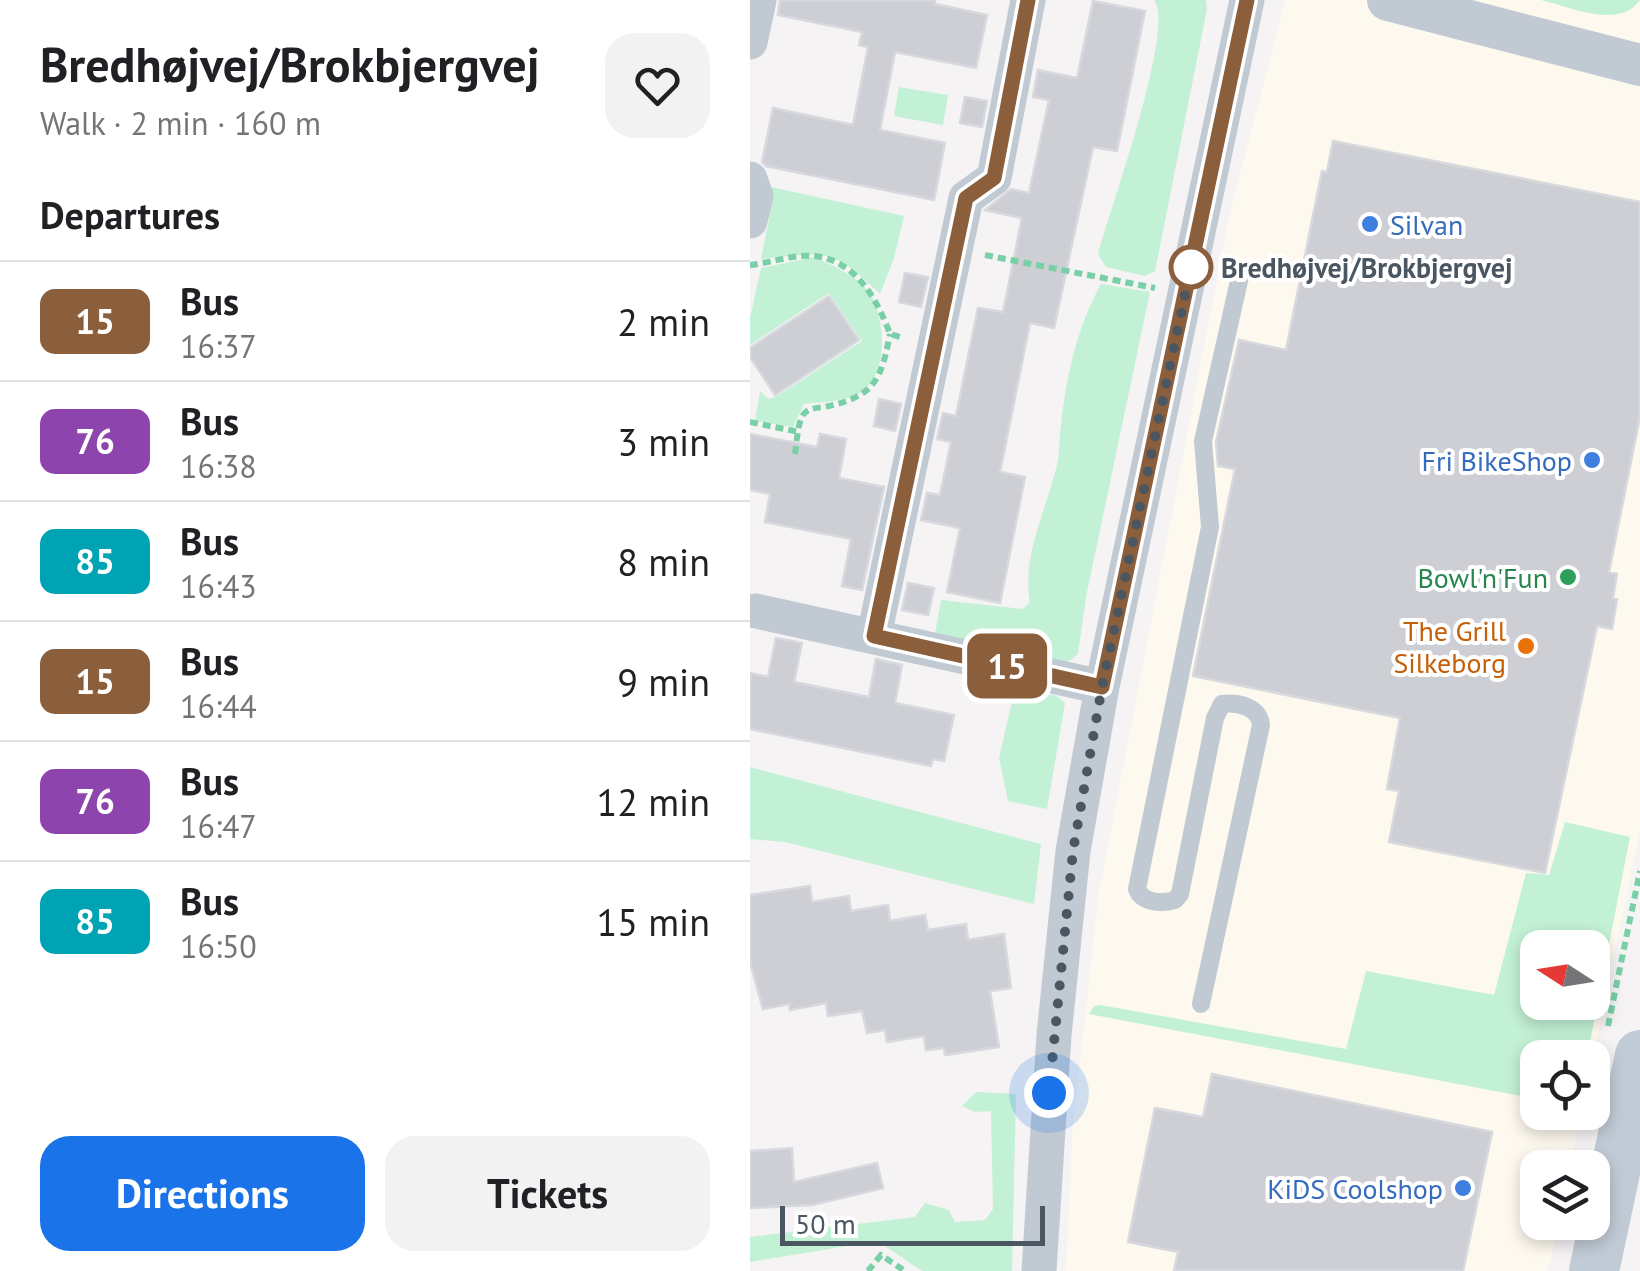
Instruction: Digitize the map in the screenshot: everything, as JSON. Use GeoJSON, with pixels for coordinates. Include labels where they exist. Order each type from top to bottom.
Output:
{"type":"FeatureCollection","features":[{"type":"Feature","properties":{"kind":"main road"},"geometry":{"type":"LineString","coordinates":[[1594,1271],[1624,1041]]}},
{"type":"Feature","properties":{"kind":"street"},"geometry":{"type":"LineString","coordinates":[[750,42],[759,0]]}},
{"type":"Feature","properties":{"kind":"street"},"geometry":{"type":"LineString","coordinates":[[874,636],[966,198],[994,178],[1028,0]]}},
{"type":"Feature","properties":{"kind":"street"},"geometry":{"type":"LineString","coordinates":[[1040,1271],[1042,1184],[1058,976],[1073,851],[1102,687],[1247,0]]}},
{"type":"Feature","properties":{"kind":"street"},"geometry":{"type":"LineString","coordinates":[[1388,0],[1640,66]]}},
{"type":"Feature","properties":{"kind":"street"},"geometry":{"type":"LineString","coordinates":[[750,179],[756,196],[750,221]]}},
{"type":"Feature","properties":{"kind":"street"},"geometry":{"type":"LineString","coordinates":[[756,611],[1102,687]]}},
{"type":"Feature","properties":{"kind":"lane"},"geometry":{"type":"LineString","coordinates":[[1202,1004],[1261,725],[1252,709],[1222,704],[1215,718],[1180,894],[1175,900],[1162,903],[1139,895],[1137,889],[1210,526],[1203,441],[1241,272]]}},
{"type":"Feature","properties":{"kind":"path"},"geometry":{"type":"LineString","coordinates":[[955,249],[1185,294]]}},
{"type":"Feature","properties":{"kind":"path"},"geometry":{"type":"LineString","coordinates":[[750,265],[815,256],[842,265],[868,288],[879,304],[890,334],[884,366],[874,387],[838,404],[808,410],[802,416],[795,454]]}},
{"type":"Feature","properties":{"kind":"path"},"geometry":{"type":"LineString","coordinates":[[890,334],[934,346]]}},
{"type":"Feature","properties":{"kind":"path"},"geometry":{"type":"LineString","coordinates":[[750,422],[799,432]]}},
{"type":"Feature","properties":{"kind":"path"},"geometry":{"type":"LineString","coordinates":[[1624,1041],[1640,871]]}},
{"type":"Feature","properties":{"kind":"path"},"geometry":{"type":"LineString","coordinates":[[868,1271],[881,1255],[905,1271]]}},
{"type":"Feature","properties":{"kind":"shaded area"},"geometry":{"type":"Polygon","coordinates":[[[1285,0],[1640,0],[1640,830],[1610,976],[1610,930],[1520,930],[1520,1020],[1601,1020],[1597,1040],[1520,1040],[1520,1130],[1578,1130],[1573,1150],[1520,1150],[1520,1240],[1555,1240],[1548,1271],[1066,1271],[1072,1137],[1098,897],[1229,217],[1285,0]]]}},
{"type":"Feature","properties":{"kind":"green space"},"geometry":{"type":"Polygon","coordinates":[[[1154,0],[1206,0],[1207,9],[1155,271],[1145,276],[1106,267],[1098,254],[1149,82],[1158,17],[1154,0]]]}},
{"type":"Feature","properties":{"kind":"green space"},"geometry":{"type":"Polygon","coordinates":[[[1541,0],[1640,0],[1620,14],[1607,15],[1541,0]]]}},
{"type":"Feature","properties":{"kind":"green space"},"geometry":{"type":"Polygon","coordinates":[[[899,87],[948,95],[943,125],[894,116],[899,87]]]}},
{"type":"Feature","properties":{"kind":"green space"},"geometry":{"type":"Polygon","coordinates":[[[771,187],[904,216],[880,294],[849,267],[826,256],[761,259],[773,198],[771,187]]]}},
{"type":"Feature","properties":{"kind":"green space"},"geometry":{"type":"Polygon","coordinates":[[[814,257],[853,277],[871,295],[882,334],[880,363],[868,386],[858,394],[804,404],[793,427],[755,421],[760,391],[768,399],[777,396],[862,341],[829,293],[750,345],[750,318],[761,268],[814,257]]]}},
{"type":"Feature","properties":{"kind":"green space"},"geometry":{"type":"Polygon","coordinates":[[[1101,284],[1150,292],[1086,597],[1078,654],[1068,662],[935,634],[941,600],[1023,609],[1030,602],[1029,567],[1057,465],[1070,371],[1085,317],[1101,284]]]}},
{"type":"Feature","properties":{"kind":"green space"},"geometry":{"type":"Polygon","coordinates":[[[1015,688],[1057,696],[1065,703],[1047,809],[1008,801],[999,758],[1015,688]]]}},
{"type":"Feature","properties":{"kind":"green space"},"geometry":{"type":"Polygon","coordinates":[[[750,767],[1041,844],[1034,904],[785,842],[750,839],[750,767]]]}},
{"type":"Feature","properties":{"kind":"green space"},"geometry":{"type":"Polygon","coordinates":[[[1565,822],[1630,837],[1610,939],[1610,930],[1520,930],[1520,1020],[1594,1020],[1590,1040],[1520,1040],[1520,1096],[1089,1014],[1094,1006],[1100,1005],[1346,1049],[1366,971],[1494,995],[1526,873],[1549,875],[1565,822]]]}},
{"type":"Feature","properties":{"kind":"green space"},"geometry":{"type":"Polygon","coordinates":[[[976,1092],[1016,1094],[1012,1271],[922,1271],[885,1246],[847,1246],[750,1262],[750,1237],[915,1217],[925,1203],[949,1210],[955,1222],[985,1220],[993,1209],[991,1111],[975,1112],[962,1106],[976,1092]]]}},
{"type":"Feature","properties":{"kind":"building"},"geometry":{"type":"Polygon","coordinates":[[[780,0],[935,0],[935,4],[987,15],[976,68],[895,52],[880,130],[945,143],[934,200],[766,166],[762,162],[773,108],[853,125],[868,47],[859,45],[862,32],[778,15],[780,0]]]}},
{"type":"Feature","properties":{"kind":"building"},"geometry":{"type":"Polygon","coordinates":[[[1093,1],[1145,11],[1117,151],[1093,147],[1054,328],[1030,323],[1000,472],[1025,477],[1000,603],[947,592],[960,528],[921,520],[927,493],[940,495],[951,442],[937,439],[943,413],[956,416],[978,308],[1003,312],[1022,218],[985,210],[1011,189],[1029,193],[1049,100],[1033,97],[1038,70],[1077,78],[1093,1]]]}},
{"type":"Feature","properties":{"kind":"building"},"geometry":{"type":"Polygon","coordinates":[[[965,97],[987,101],[982,127],[960,123],[965,97]]]}},
{"type":"Feature","properties":{"kind":"building"},"geometry":{"type":"Polygon","coordinates":[[[1333,141],[1640,202],[1640,416],[1609,572],[1617,574],[1613,598],[1617,599],[1612,629],[1597,626],[1545,873],[1389,842],[1399,791],[1387,789],[1400,718],[1193,676],[1235,469],[1218,466],[1216,442],[1239,340],[1286,350],[1322,171],[1327,172],[1333,141]]]}},
{"type":"Feature","properties":{"kind":"building"},"geometry":{"type":"Polygon","coordinates":[[[905,273],[928,277],[921,307],[899,302],[905,273]]]}},
{"type":"Feature","properties":{"kind":"building"},"geometry":{"type":"Polygon","coordinates":[[[829,296],[859,340],[775,395],[750,357],[750,348],[829,296]]]}},
{"type":"Feature","properties":{"kind":"building"},"geometry":{"type":"Polygon","coordinates":[[[879,399],[901,404],[895,431],[874,426],[879,399]]]}},
{"type":"Feature","properties":{"kind":"building"},"geometry":{"type":"Polygon","coordinates":[[[750,434],[817,447],[820,434],[846,439],[839,478],[884,487],[862,590],[842,586],[851,539],[765,522],[770,494],[750,490],[750,434]]]}},
{"type":"Feature","properties":{"kind":"building"},"geometry":{"type":"Polygon","coordinates":[[[908,583],[934,588],[928,615],[902,610],[908,583]]]}},
{"type":"Feature","properties":{"kind":"building"},"geometry":{"type":"Polygon","coordinates":[[[776,638],[802,643],[794,682],[869,697],[876,659],[902,665],[895,703],[954,715],[944,761],[933,759],[931,766],[750,729],[750,673],[768,677],[776,638]]]}},
{"type":"Feature","properties":{"kind":"building"},"geometry":{"type":"Polygon","coordinates":[[[810,886],[812,902],[849,896],[851,911],[888,905],[890,921],[925,915],[928,930],[966,924],[968,940],[1004,934],[1011,988],[990,991],[999,1047],[945,1055],[944,1048],[926,1050],[924,1036],[887,1042],[885,1030],[867,1033],[862,1011],[828,1016],[826,1003],[790,1010],[789,1004],[763,1009],[750,962],[750,895],[810,886]]]}},
{"type":"Feature","properties":{"kind":"building"},"geometry":{"type":"Polygon","coordinates":[[[1212,1074],[1492,1132],[1463,1271],[1174,1271],[1178,1252],[1128,1242],[1155,1108],[1203,1117],[1212,1074]]]}},
{"type":"Feature","properties":{"kind":"building"},"geometry":{"type":"Polygon","coordinates":[[[792,1148],[794,1182],[877,1163],[883,1188],[812,1205],[750,1208],[750,1151],[792,1148]]]}},
{"type":"Feature","properties":{"kind":"bus line","name":"15"},"geometry":{"type":"LineString","coordinates":[[1028,0],[994,178],[966,198],[874,636],[1102,687],[1247,0]]}},
{"type":"Feature","properties":{"kind":"place","name":"Silvan"},"geometry":{"type":"Point","coordinates":[1370,224]}},
{"type":"Feature","properties":{"kind":"place","name":"Bredhøjvej/Brokbjergvej"},"geometry":{"type":"Point","coordinates":[1191,267]}},
{"type":"Feature","properties":{"kind":"place","name":"Fri BikeShop"},"geometry":{"type":"Point","coordinates":[1592,460]}},
{"type":"Feature","properties":{"kind":"place","name":"Bowl'n'Fun"},"geometry":{"type":"Point","coordinates":[1568,577]}},
{"type":"Feature","properties":{"kind":"place","name":"The Grill Silkeborg"},"geometry":{"type":"Point","coordinates":[1526,646]}},
{"type":"Feature","properties":{"kind":"place","name":"KiDS Coolshop"},"geometry":{"type":"Point","coordinates":[1463,1188]}},
{"type":"Feature","properties":{"kind":"route"},"geometry":{"type":"LineString","coordinates":[[1049,1093],[1073,851],[1102,687],[1191,267]]}}]}
